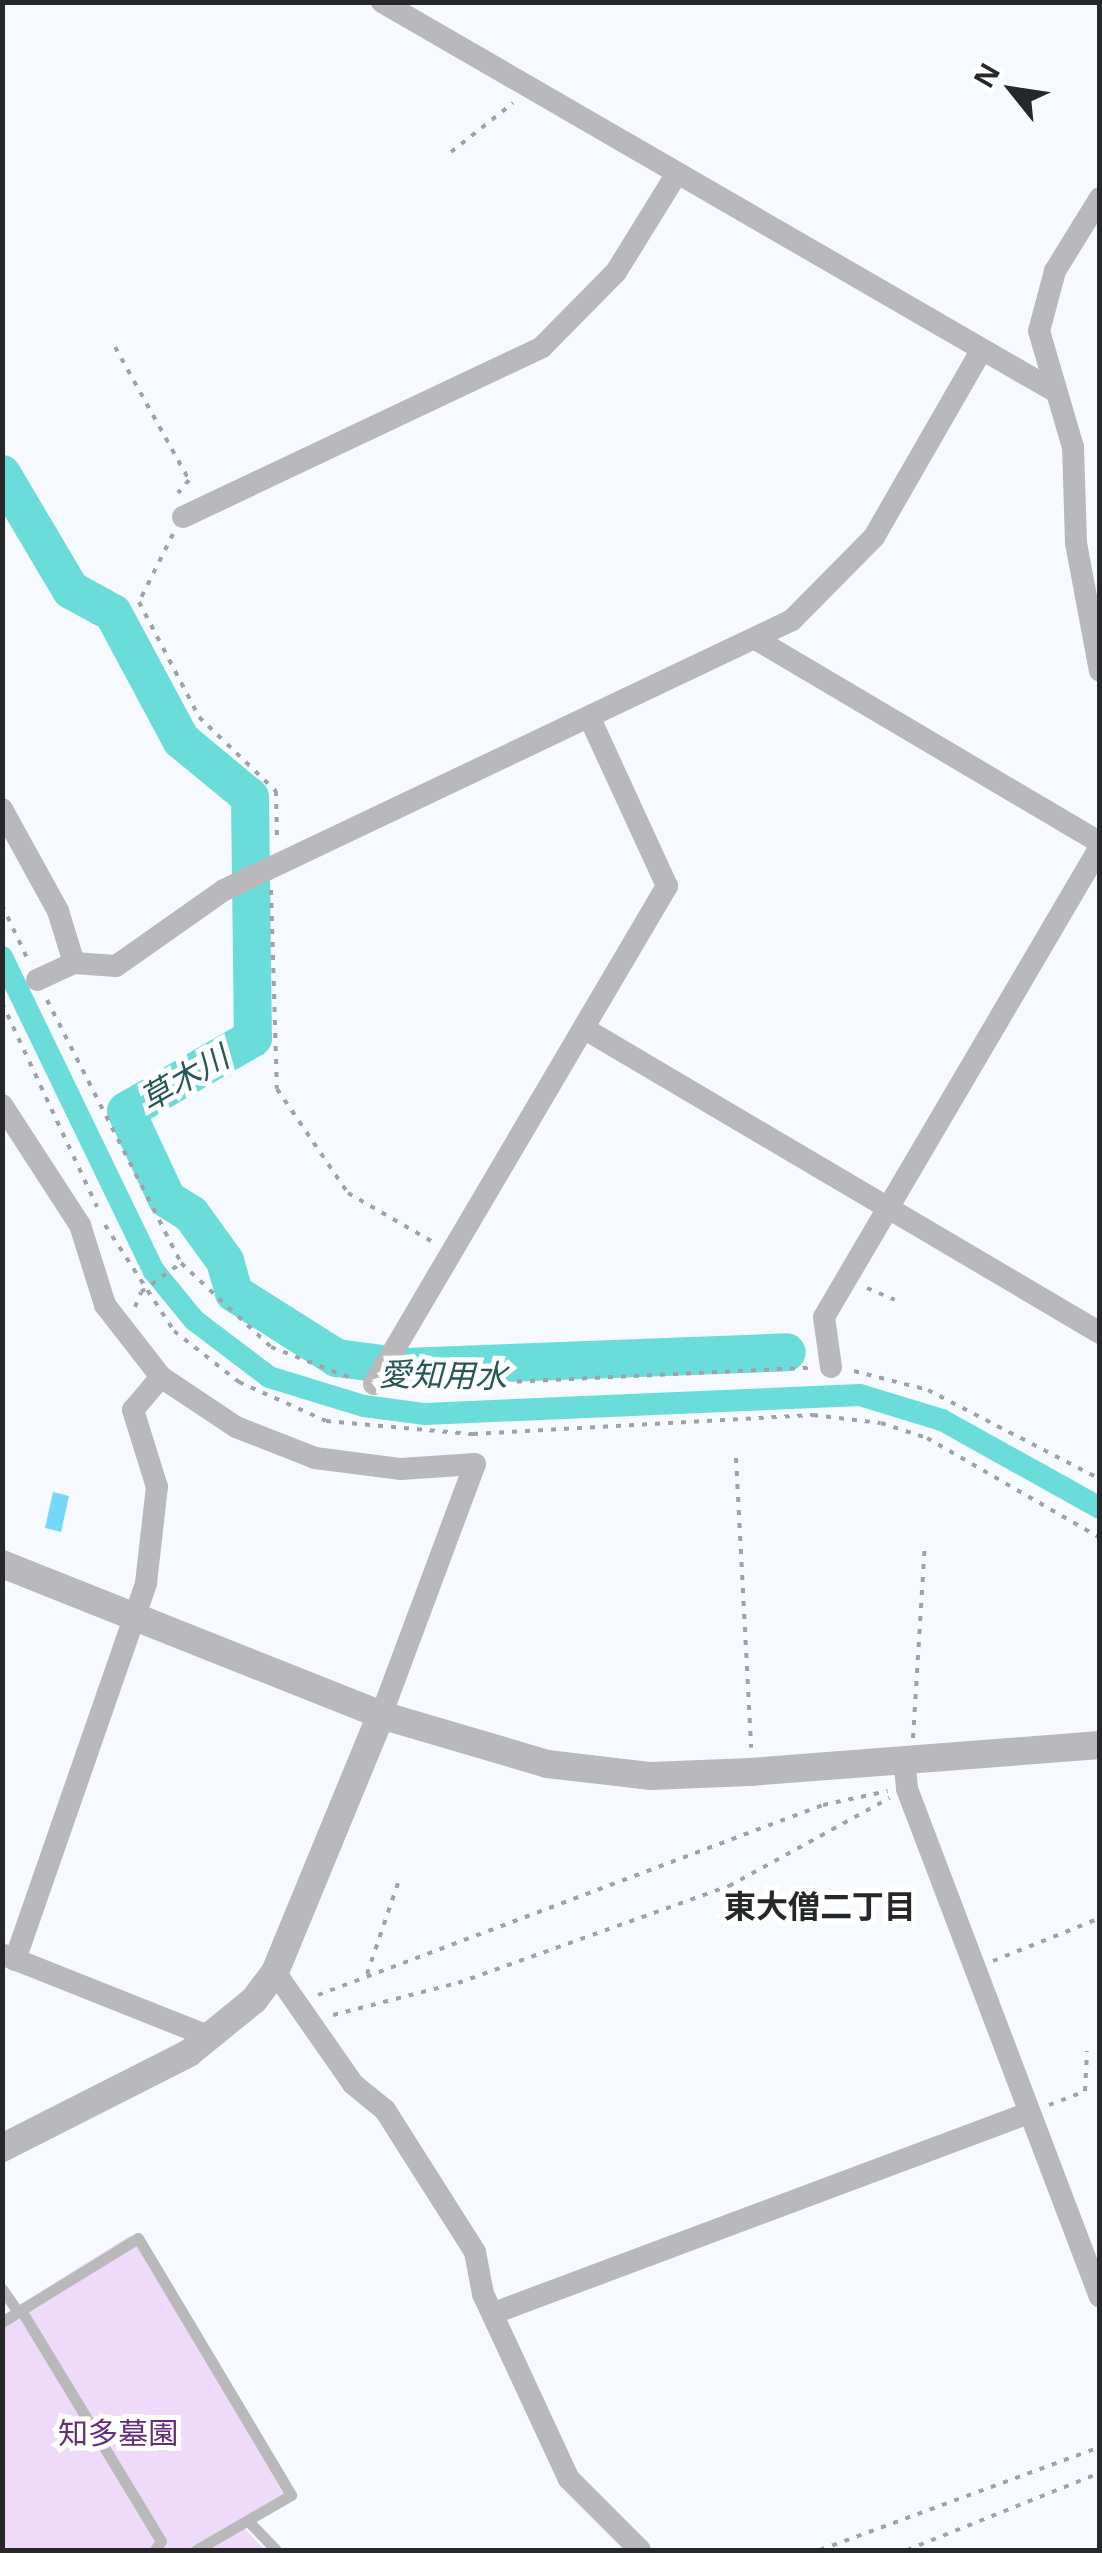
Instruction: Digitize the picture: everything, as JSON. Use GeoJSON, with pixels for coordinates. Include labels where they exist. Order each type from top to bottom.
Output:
{"type":"FeatureCollection","features":[{"type":"Feature","properties":{"kind":"street"},"geometry":{"type":"LineString","coordinates":[[382,2],[980,353],[1051,389]]}},
{"type":"Feature","properties":{"kind":"street"},"geometry":{"type":"LineString","coordinates":[[183,517],[542,347],[616,272],[676,175]]}},
{"type":"Feature","properties":{"kind":"street"},"geometry":{"type":"LineString","coordinates":[[1100,198],[1044,300],[1039,331],[1051,389],[1073,447],[1076,543],[1100,671]]}},
{"type":"Feature","properties":{"kind":"street"},"geometry":{"type":"LineString","coordinates":[[37,980],[74,964],[116,966],[176,916],[758,642],[812,606],[864,549],[980,353]]}},
{"type":"Feature","properties":{"kind":"street"},"geometry":{"type":"LineString","coordinates":[[758,642],[1100,845],[824,1317],[831,1367]]}},
{"type":"Feature","properties":{"kind":"street"},"geometry":{"type":"LineString","coordinates":[[374,1384],[668,886],[591,721]]}},
{"type":"Feature","properties":{"kind":"street"},"geometry":{"type":"LineString","coordinates":[[2,810],[58,911],[74,964]]}},
{"type":"Feature","properties":{"kind":"street"},"geometry":{"type":"LineString","coordinates":[[585,1029],[1100,1333]]}},
{"type":"Feature","properties":{"kind":"street"},"geometry":{"type":"LineString","coordinates":[[2,1105],[80,1224],[104,1305],[161,1376],[236,1427],[316,1458],[401,1469],[475,1464],[381,1715],[275,1972],[210,2037],[2,2148]]}},
{"type":"Feature","properties":{"kind":"street"},"geometry":{"type":"LineString","coordinates":[[161,1376],[133,1410],[157,1487],[136,1616],[9,1957],[210,2037]]}},
{"type":"Feature","properties":{"kind":"street"},"geometry":{"type":"LineString","coordinates":[[2,1564],[381,1715],[591,1771],[750,1772],[1100,1744]]}},
{"type":"Feature","properties":{"kind":"street"},"geometry":{"type":"LineString","coordinates":[[909,1759],[975,1968],[1100,2297]]}},
{"type":"Feature","properties":{"kind":"street"},"geometry":{"type":"LineString","coordinates":[[275,1972],[302,2003],[353,2084],[385,2110],[474,2252],[494,2313],[569,2480],[640,2550]]}},
{"type":"Feature","properties":{"kind":"street"},"geometry":{"type":"LineString","coordinates":[[494,2313],[1029,2112]]}},
{"type":"Feature","properties":{"kind":"lane"},"geometry":{"type":"LineString","coordinates":[[2,2322],[138,2238],[291,2495],[250,2523],[196,2550]]}},
{"type":"Feature","properties":{"kind":"lane"},"geometry":{"type":"LineString","coordinates":[[2,2289],[20,2312],[158,2549]]}},
{"type":"Feature","properties":{"kind":"lane"},"geometry":{"type":"LineString","coordinates":[[250,2523],[276,2550]]}},
{"type":"Feature","properties":{"kind":"path"},"geometry":{"type":"LineString","coordinates":[[450,152],[486,132],[524,86]]}},
{"type":"Feature","properties":{"kind":"path"},"geometry":{"type":"LineString","coordinates":[[115,347],[189,480],[178,494],[183,517],[139,602],[199,717],[276,791],[277,1089],[348,1193],[452,1253]]}},
{"type":"Feature","properties":{"kind":"path"},"geometry":{"type":"LineString","coordinates":[[2,905],[181,1263],[271,1347],[374,1384],[831,1367],[928,1390],[1100,1480]]}},
{"type":"Feature","properties":{"kind":"path"},"geometry":{"type":"LineString","coordinates":[[2,1003],[141,1292],[206,1358],[326,1420],[473,1434],[813,1415],[881,1423],[926,1438],[1100,1538]]}},
{"type":"Feature","properties":{"kind":"path"},"geometry":{"type":"LineString","coordinates":[[141,1292],[181,1263]]}},
{"type":"Feature","properties":{"kind":"path"},"geometry":{"type":"LineString","coordinates":[[848,1278],[894,1300]]}},
{"type":"Feature","properties":{"kind":"path"},"geometry":{"type":"LineString","coordinates":[[736,1458],[753,1679],[750,1772]]}},
{"type":"Feature","properties":{"kind":"path"},"geometry":{"type":"LineString","coordinates":[[909,1759],[926,1543]]}},
{"type":"Feature","properties":{"kind":"path"},"geometry":{"type":"LineString","coordinates":[[302,2003],[822,1805],[897,1794],[729,1886],[316,2024]]}},
{"type":"Feature","properties":{"kind":"path"},"geometry":{"type":"LineString","coordinates":[[368,1976],[399,1880]]}},
{"type":"Feature","properties":{"kind":"path"},"geometry":{"type":"LineString","coordinates":[[975,1968],[1100,1918]]}},
{"type":"Feature","properties":{"kind":"path"},"geometry":{"type":"LineString","coordinates":[[1029,2112],[1085,2092],[1087,2051]]}},
{"type":"Feature","properties":{"kind":"path"},"geometry":{"type":"LineString","coordinates":[[820,2550],[1100,2447]]}},
{"type":"Feature","properties":{"kind":"path"},"geometry":{"type":"LineString","coordinates":[[906,2550],[1100,2473]]}},
{"type":"Feature","properties":{"kind":"green space","name":"知多墓園"},"geometry":{"type":"Polygon","coordinates":[[[131,2235],[290,2493],[245,2529],[265,2550],[3,2550],[3,2315],[131,2235]]]}},
{"type":"Feature","properties":{"kind":"building"},"geometry":{"type":"Polygon","coordinates":[[[53,1492],[69,1496],[61,1532],[45,1528],[53,1492]]]}},
{"type":"Feature","properties":{"kind":"waterway","name":"草木川"},"geometry":{"type":"LineString","coordinates":[[2,474],[71,590],[113,613],[181,740],[250,797],[253,1038],[126,1111],[167,1199],[191,1214],[225,1261],[234,1293],[337,1358],[405,1367],[787,1352]]}},
{"type":"Feature","properties":{"kind":"waterway","name":"愛知用水"},"geometry":{"type":"LineString","coordinates":[[2,957],[154,1271],[194,1320],[269,1377],[364,1406],[425,1414],[860,1395],[942,1420],[1100,1508]]}},
{"type":"Feature","properties":{"kind":"district","name":"東大僧二丁目"},"geometry":{"type":"Point","coordinates":[820,1906]}}]}
